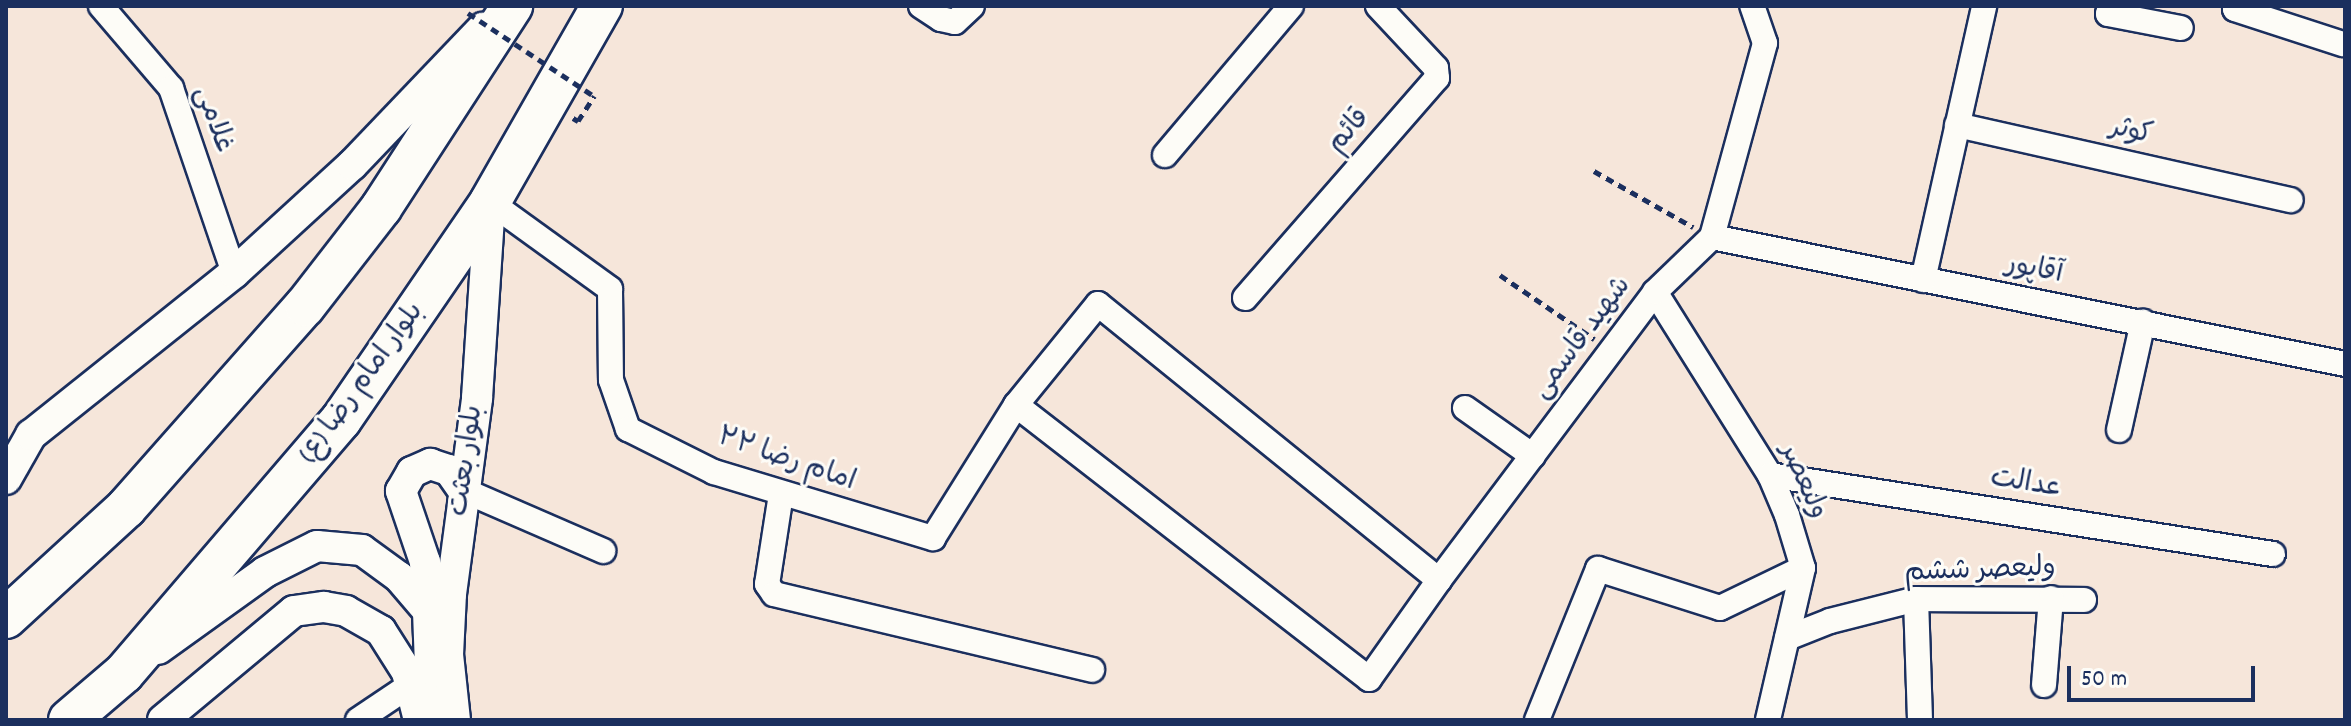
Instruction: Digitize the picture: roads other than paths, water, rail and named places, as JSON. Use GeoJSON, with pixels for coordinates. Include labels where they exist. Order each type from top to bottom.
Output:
{"type":"FeatureCollection","features":[{"type":"Feature","properties":{"kind":"highway"},"geometry":{"type":"LineString","coordinates":[[6,618],[126,508],[305,306],[381,208],[512,6]]}},
{"type":"Feature","properties":{"kind":"highway","name":"بلوار امام رضا (ع)"},"geometry":{"type":"LineString","coordinates":[[69,720],[124,673],[341,420],[490,202],[602,6]]}},
{"type":"Feature","properties":{"kind":"street","name":"غلامی"},"geometry":{"type":"LineString","coordinates":[[101,6],[171,88],[234,273]]}},
{"type":"Feature","properties":{"kind":"street"},"geometry":{"type":"LineString","coordinates":[[6,479],[31,435],[234,273],[352,165],[504,6]]}},
{"type":"Feature","properties":{"kind":"street"},"geometry":{"type":"LineString","coordinates":[[921,6],[941,19],[955,22],[972,6]]}},
{"type":"Feature","properties":{"kind":"street"},"geometry":{"type":"LineString","coordinates":[[1165,155],[1291,6]]}},
{"type":"Feature","properties":{"kind":"street","name":"قائم"},"geometry":{"type":"LineString","coordinates":[[1245,298],[1437,78],[1436,68],[1378,6]]}},
{"type":"Feature","properties":{"kind":"street"},"geometry":{"type":"LineString","coordinates":[[1712,237],[1765,43],[1752,6]]}},
{"type":"Feature","properties":{"kind":"street"},"geometry":{"type":"LineString","coordinates":[[1923,280],[1984,6]]}},
{"type":"Feature","properties":{"kind":"street"},"geometry":{"type":"LineString","coordinates":[[2110,6],[2108,14],[2181,28]]}},
{"type":"Feature","properties":{"kind":"street"},"geometry":{"type":"LineString","coordinates":[[2236,6],[2235,9],[2343,44]]}},
{"type":"Feature","properties":{"kind":"street","name":"کوثر"},"geometry":{"type":"LineString","coordinates":[[1957,125],[2291,200]]}},
{"type":"Feature","properties":{"kind":"street","name":"بلوار بعثت"},"geometry":{"type":"LineString","coordinates":[[455,720],[448,655],[463,490],[479,369],[490,202]]}},
{"type":"Feature","properties":{"kind":"street","name":"امام رضا ۲۲"},"geometry":{"type":"LineString","coordinates":[[490,202],[610,289],[611,380],[628,429],[714,472],[933,538],[1016,405],[1098,304],[1439,580]]}},
{"type":"Feature","properties":{"kind":"street","name":"آقاپور"},"geometry":{"type":"LineString","coordinates":[[1712,237],[2345,364]]}},
{"type":"Feature","properties":{"kind":"street","name":"شهید قاسمی"},"geometry":{"type":"LineString","coordinates":[[1016,405],[1369,679],[1439,580],[1655,292],[1712,237]]}},
{"type":"Feature","properties":{"kind":"street","name":"ولیعصر"},"geometry":{"type":"LineString","coordinates":[[1655,292],[1770,475],[1787,515],[1803,568],[1768,720]]}},
{"type":"Feature","properties":{"kind":"street"},"geometry":{"type":"LineString","coordinates":[[2119,430],[2143,322]]}},
{"type":"Feature","properties":{"kind":"street"},"geometry":{"type":"LineString","coordinates":[[1465,408],[1533,456]]}},
{"type":"Feature","properties":{"kind":"street"},"geometry":{"type":"LineString","coordinates":[[432,720],[425,562],[401,491],[412,472],[430,464],[449,470],[463,490],[603,551]]}},
{"type":"Feature","properties":{"kind":"street","name":"عدالت"},"geometry":{"type":"LineString","coordinates":[[1770,475],[2273,554]]}},
{"type":"Feature","properties":{"kind":"street"},"geometry":{"type":"LineString","coordinates":[[781,494],[767,584],[774,594],[1092,670]]}},
{"type":"Feature","properties":{"kind":"street"},"geometry":{"type":"LineString","coordinates":[[124,673],[265,572],[317,546],[362,550],[399,577],[428,611]]}},
{"type":"Feature","properties":{"kind":"street"},"geometry":{"type":"LineString","coordinates":[[1537,720],[1598,569],[1720,608],[1803,568]]}},
{"type":"Feature","properties":{"kind":"street"},"geometry":{"type":"LineString","coordinates":[[2044,685],[2051,598]]}},
{"type":"Feature","properties":{"kind":"street"},"geometry":{"type":"LineString","coordinates":[[1916,599],[1920,720]]}},
{"type":"Feature","properties":{"kind":"street","name":"ولیعصر ششم"},"geometry":{"type":"LineString","coordinates":[[1787,638],[1830,621],[1916,599],[2084,600]]}},
{"type":"Feature","properties":{"kind":"street"},"geometry":{"type":"LineString","coordinates":[[163,720],[294,611],[324,607],[346,611],[365,619],[381,631],[409,678],[419,720]]}},
{"type":"Feature","properties":{"kind":"street"},"geometry":{"type":"LineString","coordinates":[[358,720],[409,678]]}}]}
